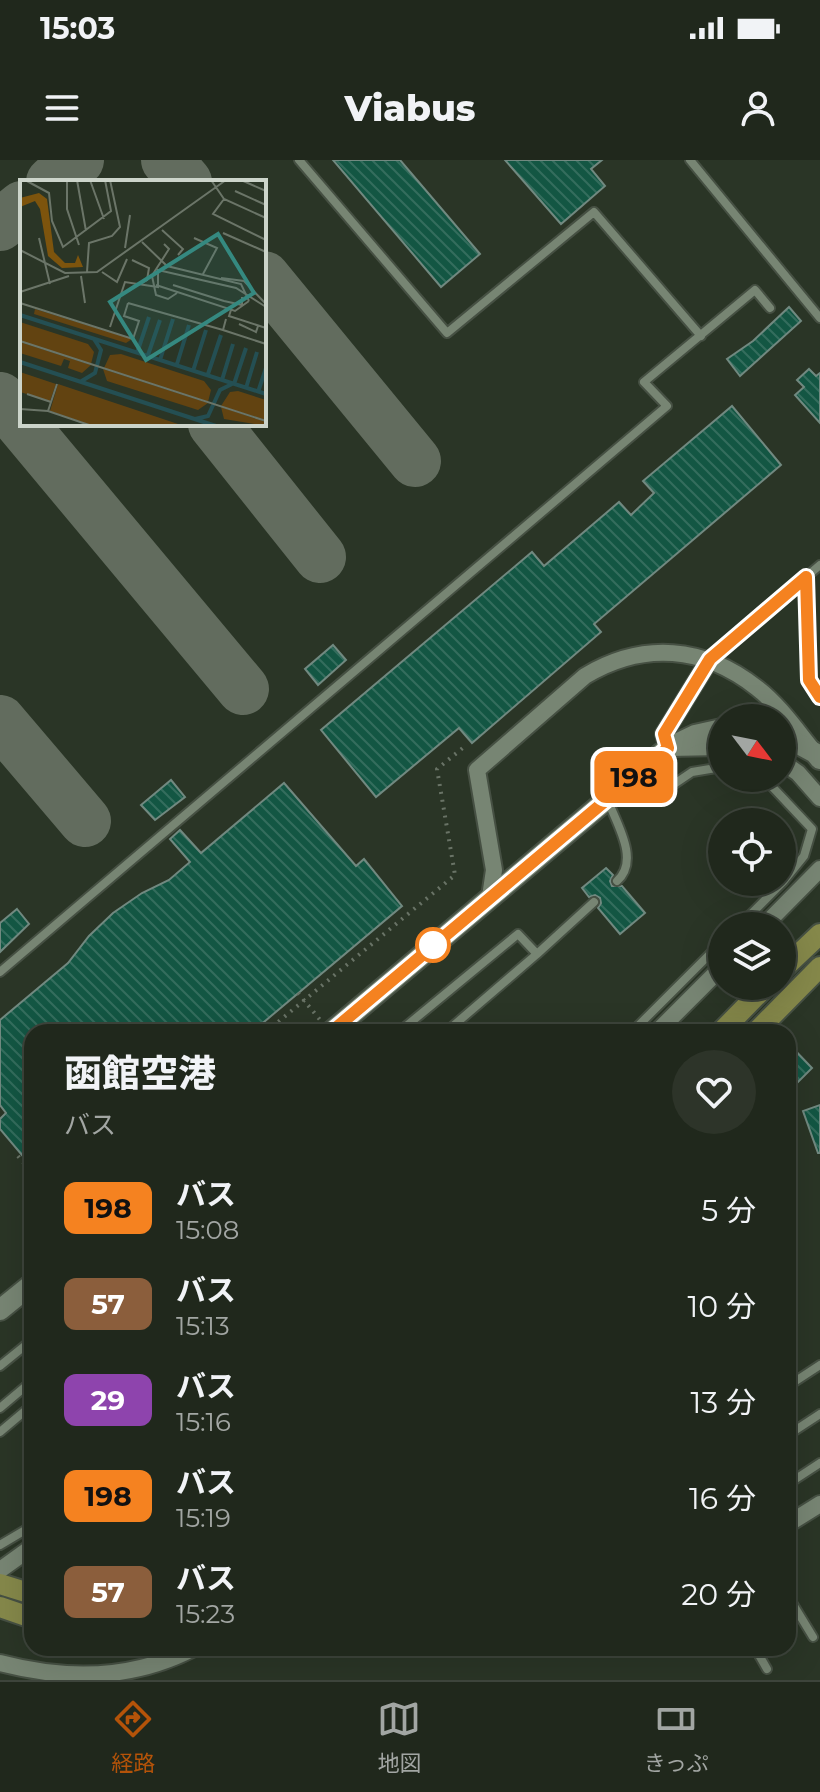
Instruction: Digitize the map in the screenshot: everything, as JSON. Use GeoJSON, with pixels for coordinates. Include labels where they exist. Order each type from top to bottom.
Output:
{"type":"FeatureCollection","features":[{"type":"Feature","properties":{"kind":"main road"},"geometry":{"type":"LineString","coordinates":[[796,957],[820,934]]}},
{"type":"Feature","properties":{"kind":"main road"},"geometry":{"type":"LineString","coordinates":[[764,1024],[820,967]]}},
{"type":"Feature","properties":{"kind":"main road"},"geometry":{"type":"LineString","coordinates":[[729,1024],[752,1000]]}},
{"type":"Feature","properties":{"kind":"main road"},"geometry":{"type":"LineString","coordinates":[[0,1584],[24,1592]]}},
{"type":"Feature","properties":{"kind":"main road"},"geometry":{"type":"LineString","coordinates":[[0,1607],[24,1615]]}},
{"type":"Feature","properties":{"kind":"street"},"geometry":{"type":"LineString","coordinates":[[490,897],[494,870],[477,770],[585,676],[602,666],[645,652],[710,659],[758,688],[818,756]]}},
{"type":"Feature","properties":{"kind":"street"},"geometry":{"type":"LineString","coordinates":[[668,748],[664,734],[710,659]]}},
{"type":"Feature","properties":{"kind":"street"},"geometry":{"type":"LineString","coordinates":[[340,1024],[668,748],[708,732]]}},
{"type":"Feature","properties":{"kind":"street"},"geometry":{"type":"LineString","coordinates":[[796,743],[818,756]]}},
{"type":"Feature","properties":{"kind":"street"},"geometry":{"type":"LineString","coordinates":[[668,748],[708,747]]}},
{"type":"Feature","properties":{"kind":"street"},"geometry":{"type":"LineString","coordinates":[[796,772],[820,798]]}},
{"type":"Feature","properties":{"kind":"street"},"geometry":{"type":"LineString","coordinates":[[778,912],[820,869]]}},
{"type":"Feature","properties":{"kind":"street"},"geometry":{"type":"LineString","coordinates":[[665,1024],[708,981]]}},
{"type":"Feature","properties":{"kind":"street"},"geometry":{"type":"LineString","coordinates":[[0,1310],[24,1290]]}},
{"type":"Feature","properties":{"kind":"street"},"geometry":{"type":"LineString","coordinates":[[796,1519],[820,1504]]}},
{"type":"Feature","properties":{"kind":"street"},"geometry":{"type":"LineString","coordinates":[[0,1570],[24,1553]]}},
{"type":"Feature","properties":{"kind":"street"},"geometry":{"type":"LineString","coordinates":[[0,1663],[40,1675],[103,1678],[149,1668],[176,1656]]}},
{"type":"Feature","properties":{"kind":"lane"},"geometry":{"type":"LineString","coordinates":[[299,160],[447,333],[594,212],[701,336]]}},
{"type":"Feature","properties":{"kind":"lane"},"geometry":{"type":"LineString","coordinates":[[690,160],[820,318]]}},
{"type":"Feature","properties":{"kind":"lane"},"geometry":{"type":"LineString","coordinates":[[0,972],[667,406],[644,382],[755,290],[770,308]]}},
{"type":"Feature","properties":{"kind":"lane"},"geometry":{"type":"LineString","coordinates":[[710,659],[820,565]]}},
{"type":"Feature","properties":{"kind":"lane"},"geometry":{"type":"LineString","coordinates":[[806,577],[809,680],[820,697]]}},
{"type":"Feature","properties":{"kind":"lane"},"geometry":{"type":"LineString","coordinates":[[652,799],[692,772],[708,769]]}},
{"type":"Feature","properties":{"kind":"lane"},"geometry":{"type":"LineString","coordinates":[[753,912],[804,856],[812,829],[777,792]]}},
{"type":"Feature","properties":{"kind":"lane"},"geometry":{"type":"LineString","coordinates":[[608,800],[629,860],[624,875],[617,881]]}},
{"type":"Feature","properties":{"kind":"lane"},"geometry":{"type":"LineString","coordinates":[[455,1024],[594,902]]}},
{"type":"Feature","properties":{"kind":"lane"},"geometry":{"type":"LineString","coordinates":[[409,1024],[518,934],[537,954]]}},
{"type":"Feature","properties":{"kind":"lane"},"geometry":{"type":"LineString","coordinates":[[640,1024],[708,956]]}},
{"type":"Feature","properties":{"kind":"lane"},"geometry":{"type":"LineString","coordinates":[[0,1366],[24,1346]]}},
{"type":"Feature","properties":{"kind":"lane"},"geometry":{"type":"LineString","coordinates":[[796,1381],[820,1365]]}},
{"type":"Feature","properties":{"kind":"lane"},"geometry":{"type":"LineString","coordinates":[[0,1408],[24,1388]]}},
{"type":"Feature","properties":{"kind":"lane"},"geometry":{"type":"LineString","coordinates":[[0,1432],[24,1412]]}},
{"type":"Feature","properties":{"kind":"lane"},"geometry":{"type":"LineString","coordinates":[[796,1430],[820,1414]]}},
{"type":"Feature","properties":{"kind":"lane"},"geometry":{"type":"LineString","coordinates":[[796,1479],[820,1463]]}},
{"type":"Feature","properties":{"kind":"lane"},"geometry":{"type":"LineString","coordinates":[[0,1545],[24,1531]]}},
{"type":"Feature","properties":{"kind":"lane"},"geometry":{"type":"LineString","coordinates":[[796,1609],[813,1637]]}},
{"type":"Feature","properties":{"kind":"lane"},"geometry":{"type":"LineString","coordinates":[[760,1656],[767,1669]]}},
{"type":"Feature","properties":{"kind":"path"},"geometry":{"type":"LineString","coordinates":[[276,1024],[455,875],[437,769],[464,747]]}},
{"type":"Feature","properties":{"kind":"path"},"geometry":{"type":"LineString","coordinates":[[298,993],[324,1024]]}},
{"type":"Feature","properties":{"kind":"path"},"geometry":{"type":"LineString","coordinates":[[18,1156],[24,1163]]}},
{"type":"Feature","properties":{"kind":"building"},"geometry":{"type":"Polygon","coordinates":[[[333,160],[400,160],[480,254],[441,287],[333,160]]]}},
{"type":"Feature","properties":{"kind":"building"},"geometry":{"type":"Polygon","coordinates":[[[505,160],[602,160],[591,169],[605,186],[561,224],[505,160]]]}},
{"type":"Feature","properties":{"kind":"building"},"geometry":{"type":"Polygon","coordinates":[[[789,307],[801,321],[740,376],[727,359],[753,341],[789,307]]]}},
{"type":"Feature","properties":{"kind":"building"},"geometry":{"type":"Polygon","coordinates":[[[809,369],[816,376],[820,373],[820,423],[795,395],[804,387],[797,380],[809,369]]]}},
{"type":"Feature","properties":{"kind":"building"},"geometry":{"type":"Polygon","coordinates":[[[732,406],[781,465],[594,624],[601,632],[472,743],[459,728],[376,797],[321,730],[532,552],[544,566],[619,502],[631,515],[654,493],[643,481],[732,406]]]}},
{"type":"Feature","properties":{"kind":"building"},"geometry":{"type":"Polygon","coordinates":[[[333,645],[346,660],[318,685],[305,669],[333,645]]]}},
{"type":"Feature","properties":{"kind":"building"},"geometry":{"type":"Polygon","coordinates":[[[171,780],[185,797],[155,820],[141,805],[171,780]]]}},
{"type":"Feature","properties":{"kind":"building"},"geometry":{"type":"Polygon","coordinates":[[[284,783],[356,866],[364,859],[402,906],[262,1024],[24,1024],[24,1158],[0,1129],[0,1119],[6,1113],[0,1105],[0,1020],[68,963],[89,936],[113,913],[142,893],[169,880],[190,862],[170,839],[180,830],[201,853],[284,783]]]}},
{"type":"Feature","properties":{"kind":"building"},"geometry":{"type":"Polygon","coordinates":[[[606,868],[613,875],[610,881],[612,886],[622,886],[645,913],[620,934],[598,908],[600,898],[595,895],[589,897],[582,888],[606,868]]]}},
{"type":"Feature","properties":{"kind":"building"},"geometry":{"type":"Polygon","coordinates":[[[17,909],[29,924],[0,952],[0,923],[17,909]]]}},
{"type":"Feature","properties":{"kind":"building"},"geometry":{"type":"Polygon","coordinates":[[[796,1051],[812,1068],[796,1084],[796,1051]]]}},
{"type":"Feature","properties":{"kind":"building"},"geometry":{"type":"Polygon","coordinates":[[[820,1105],[820,1153],[818,1153],[803,1111],[820,1105]]]}},
{"type":"Feature","properties":{"kind":"taxiway"},"geometry":{"type":"LineString","coordinates":[[54,180],[78,160]]}},
{"type":"Feature","properties":{"kind":"taxiway"},"geometry":{"type":"LineString","coordinates":[[167,160],[184,180]]}},
{"type":"Feature","properties":{"kind":"taxiway"},"geometry":{"type":"LineString","coordinates":[[0,225],[20,209]]}},
{"type":"Feature","properties":{"kind":"taxiway"},"geometry":{"type":"LineString","coordinates":[[266,279],[415,461]]}},
{"type":"Feature","properties":{"kind":"taxiway"},"geometry":{"type":"LineString","coordinates":[[0,398],[20,422]]}},
{"type":"Feature","properties":{"kind":"taxiway"},"geometry":{"type":"LineString","coordinates":[[23,426],[243,689]]}},
{"type":"Feature","properties":{"kind":"taxiway"},"geometry":{"type":"LineString","coordinates":[[216,426],[320,557]]}},
{"type":"Feature","properties":{"kind":"taxiway"},"geometry":{"type":"LineString","coordinates":[[0,721],[85,821]]}},
{"type":"Feature","properties":{"kind":"bus line","name":"198"},"geometry":{"type":"LineString","coordinates":[[340,1024],[668,748],[664,734],[710,659],[806,577],[809,680],[820,697]]}}]}
